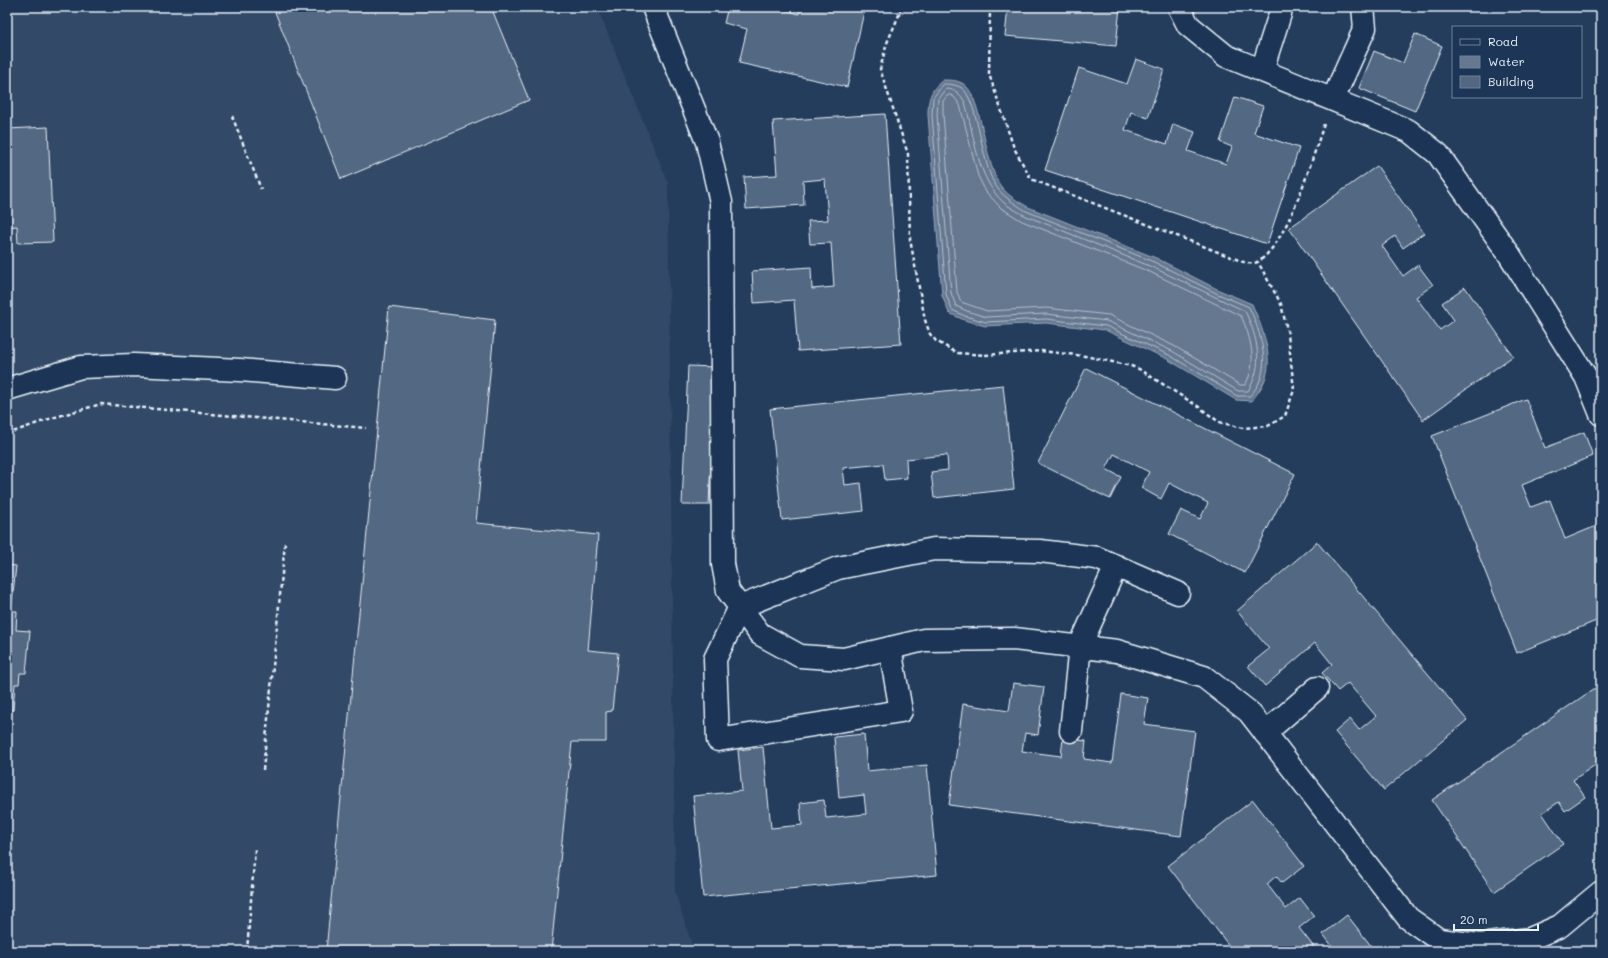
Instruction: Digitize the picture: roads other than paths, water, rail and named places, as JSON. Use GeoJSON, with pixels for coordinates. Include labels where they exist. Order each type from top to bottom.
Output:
{"type":"FeatureCollection","features":[{"type":"Feature","properties":{"kind":"street"},"geometry":{"type":"LineString","coordinates":[[654,7],[707,142],[721,202],[723,564],[728,591],[760,634],[800,656],[844,659],[924,640],[1014,639],[1116,651],[1204,677],[1249,712],[1408,918],[1439,940],[1480,946],[1505,947],[1530,939],[1560,926],[1601,892]]}},
{"type":"Feature","properties":{"kind":"street"},"geometry":{"type":"LineString","coordinates":[[1179,7],[1188,25],[1226,56],[1409,131],[1438,154],[1509,254],[1586,377],[1601,414]]}},
{"type":"Feature","properties":{"kind":"street"},"geometry":{"type":"LineString","coordinates":[[1262,70],[1281,7]]}},
{"type":"Feature","properties":{"kind":"street"},"geometry":{"type":"LineString","coordinates":[[1333,99],[1365,28],[1363,7]]}},
{"type":"Feature","properties":{"kind":"street"},"geometry":{"type":"LineString","coordinates":[[7,389],[81,367],[134,364],[240,370],[335,378]]}},
{"type":"Feature","properties":{"kind":"street"},"geometry":{"type":"LineString","coordinates":[[890,648],[901,711],[718,740],[715,659],[740,607],[838,568],[934,548],[1040,551],[1098,558],[1178,594]]}},
{"type":"Feature","properties":{"kind":"street"},"geometry":{"type":"LineString","coordinates":[[1071,731],[1080,646],[1116,566]]}},
{"type":"Feature","properties":{"kind":"street"},"geometry":{"type":"LineString","coordinates":[[1265,733],[1317,688]]}},
{"type":"Feature","properties":{"kind":"water"},"geometry":{"type":"Polygon","coordinates":[[[943,80],[958,81],[966,86],[971,93],[976,104],[994,172],[998,182],[1011,196],[1028,207],[1156,258],[1219,290],[1252,304],[1266,343],[1268,363],[1264,382],[1252,401],[1236,400],[1167,359],[1105,330],[1046,323],[985,326],[964,320],[949,313],[942,295],[928,115],[931,95],[935,87],[943,80]]]}}]}
